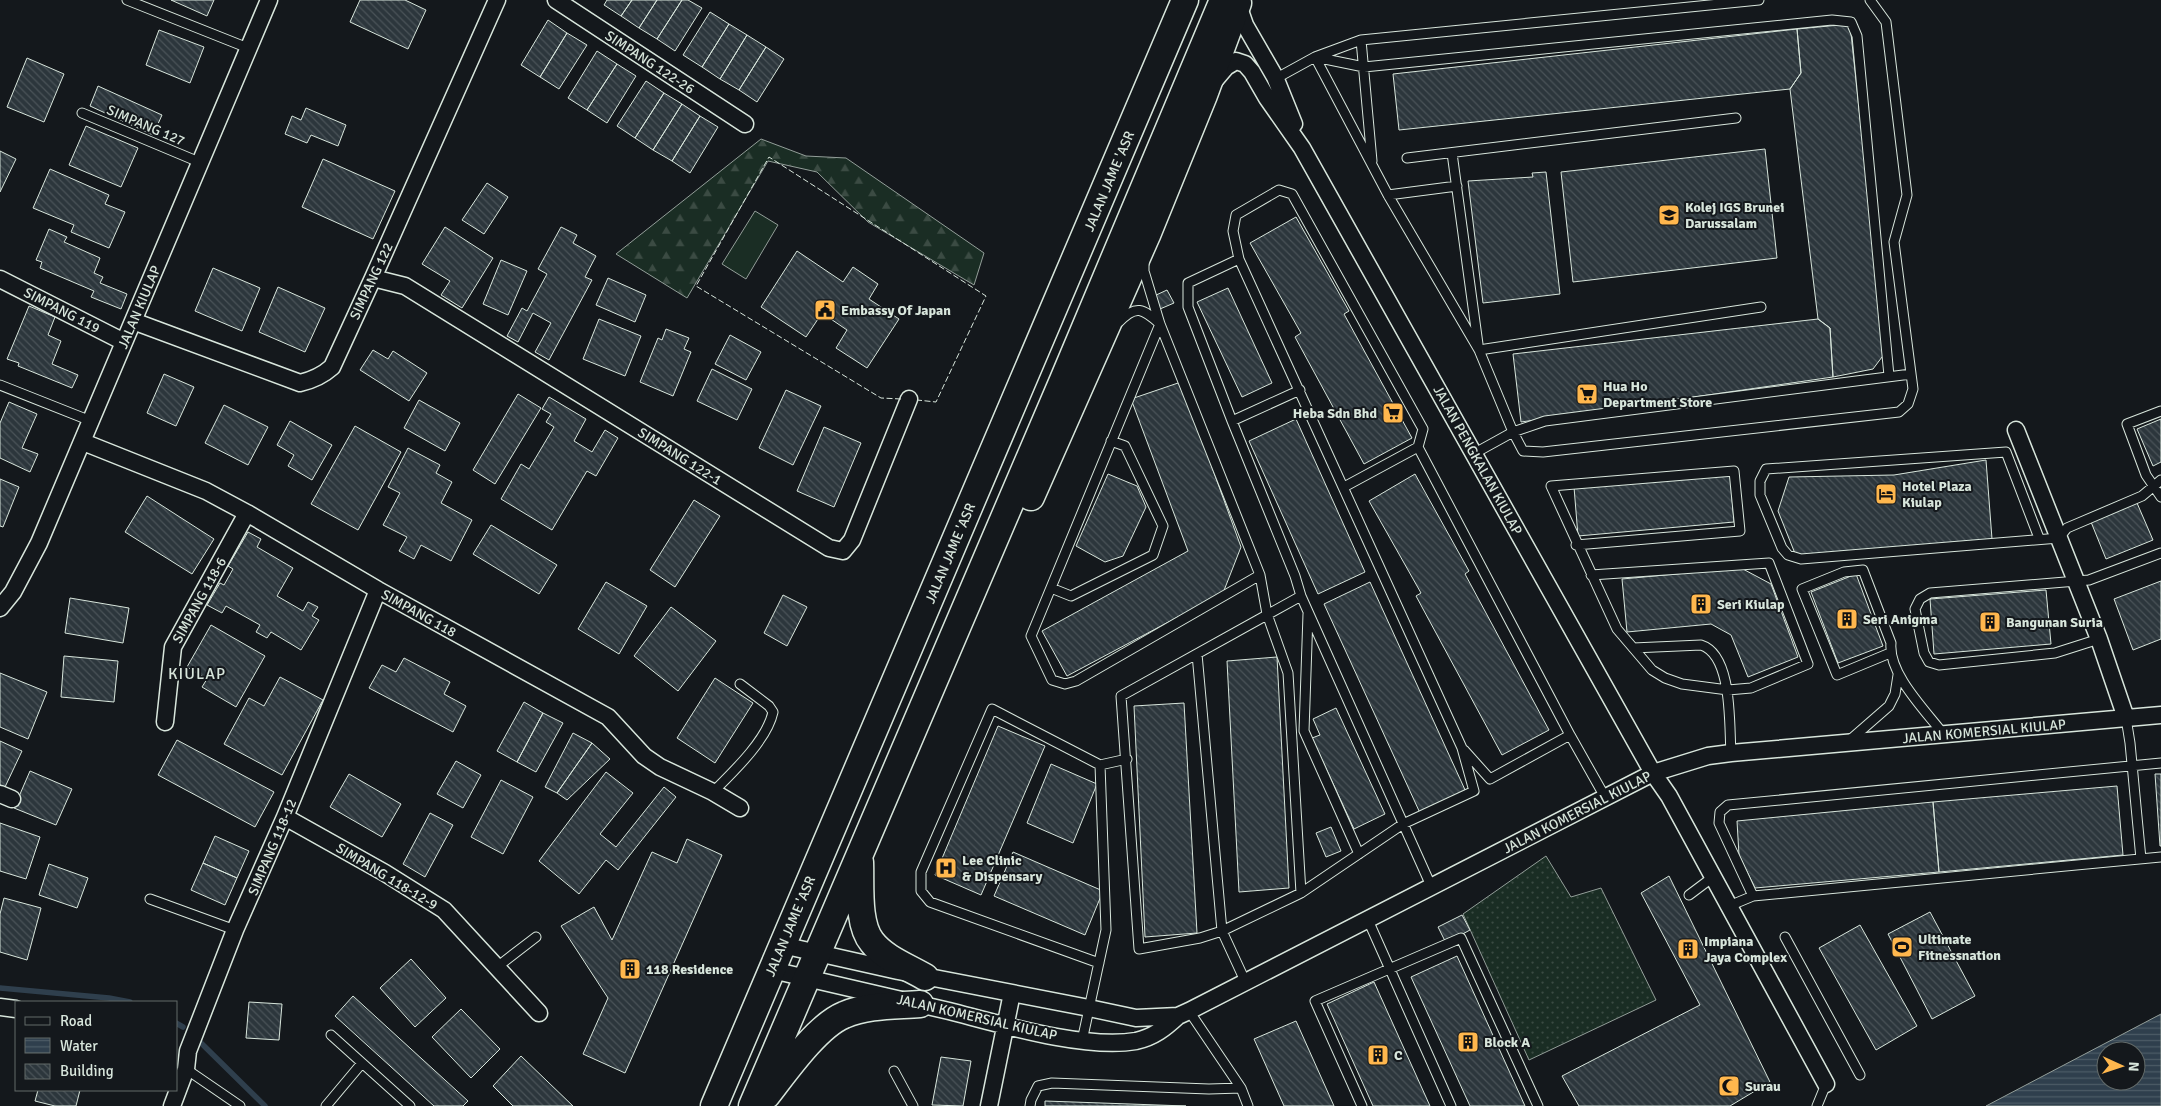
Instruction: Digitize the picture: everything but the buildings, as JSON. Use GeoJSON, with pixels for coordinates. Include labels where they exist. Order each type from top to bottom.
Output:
{"type":"FeatureCollection","features":[{"type":"Feature","properties":{"kind":"main road","name":"JALAN JAME 'ASR"},"geometry":{"type":"LineString","coordinates":[[714,1106],[1185,0]]}},
{"type":"Feature","properties":{"kind":"main road"},"geometry":{"type":"LineString","coordinates":[[1171,32],[1196,0]]}},
{"type":"Feature","properties":{"kind":"main road"},"geometry":{"type":"LineString","coordinates":[[939,669],[1024,512],[1094,357],[1204,95],[1233,2]]}},
{"type":"Feature","properties":{"kind":"main road"},"geometry":{"type":"LineString","coordinates":[[752,1106],[939,669],[1233,2]]}},
{"type":"Feature","properties":{"kind":"main road"},"geometry":{"type":"LineString","coordinates":[[860,853],[863,922],[871,942],[886,954],[925,977]]}},
{"type":"Feature","properties":{"kind":"main road"},"geometry":{"type":"LineString","coordinates":[[758,1106],[799,1054],[821,1031],[842,1015],[868,1008],[920,1004]]}},
{"type":"Feature","properties":{"kind":"street","name":"JALAN KIULAP"},"geometry":{"type":"LineString","coordinates":[[0,608],[13,592],[27,569],[83,442],[199,162],[269,0]]}},
{"type":"Feature","properties":{"kind":"street","name":"SIMPANG 122"},"geometry":{"type":"LineString","coordinates":[[133,321],[300,383],[312,381],[332,367],[374,278],[497,0]]}},
{"type":"Feature","properties":{"kind":"street","name":"SIMPANG 122-26"},"geometry":{"type":"LineString","coordinates":[[556,0],[744,124]]}},
{"type":"Feature","properties":{"kind":"street"},"geometry":{"type":"LineString","coordinates":[[1233,2],[1276,77],[1302,148]]}},
{"type":"Feature","properties":{"kind":"street"},"geometry":{"type":"LineString","coordinates":[[1204,95],[1219,74],[1236,61],[1244,64],[1252,72],[1267,98],[1302,148]]}},
{"type":"Feature","properties":{"kind":"street","name":"JALAN PENGKALAN KIULAP"},"geometry":{"type":"LineString","coordinates":[[1302,148],[1475,453],[1652,773],[1669,796],[1826,1084]]}},
{"type":"Feature","properties":{"kind":"street","name":"SIMPANG 122-1"},"geometry":{"type":"LineString","coordinates":[[374,278],[405,286],[829,548],[843,551],[852,540],[909,399]]}},
{"type":"Feature","properties":{"kind":"street","name":"SIMPANG 119"},"geometry":{"type":"LineString","coordinates":[[0,279],[124,342]]}},
{"type":"Feature","properties":{"kind":"street"},"geometry":{"type":"LineString","coordinates":[[2016,430],[2099,639],[2126,718]]}},
{"type":"Feature","properties":{"kind":"street","name":"SIMPANG 118"},"geometry":{"type":"LineString","coordinates":[[83,442],[206,491],[247,513],[378,590],[608,717],[644,756],[660,767],[713,792],[740,808]]}},
{"type":"Feature","properties":{"kind":"street","name":"SIMPANG 118-6"},"geometry":{"type":"LineString","coordinates":[[164,722],[173,647],[247,513]]}},
{"type":"Feature","properties":{"kind":"street","name":"SIMPANG 118-12"},"geometry":{"type":"LineString","coordinates":[[178,1090],[186,1069],[182,1049],[285,817],[378,590]]}},
{"type":"Feature","properties":{"kind":"street","name":"JALAN KOMERSIAL KIULAP"},"geometry":{"type":"LineString","coordinates":[[772,970],[1005,1025],[1082,1041],[1116,1042],[1137,1040],[1160,1032],[1183,1013],[1432,888],[1652,773],[1708,756],[1731,753],[2161,715]]}},
{"type":"Feature","properties":{"kind":"street","name":"SIMPANG 118-12-9"},"geometry":{"type":"LineString","coordinates":[[285,817],[444,910],[539,1013]]}},
{"type":"Feature","properties":{"kind":"street","name":"JALAN KOMERSIAL KIULAP"},"geometry":{"type":"LineString","coordinates":[[782,945],[925,977],[1136,1018],[1183,1013]]}},
{"type":"Feature","properties":{"kind":"street"},"geometry":{"type":"LineString","coordinates":[[989,1106],[1012,993]]}},
{"type":"Feature","properties":{"kind":"street"},"geometry":{"type":"LineString","coordinates":[[0,1008],[15,1009]]}},
{"type":"Feature","properties":{"kind":"street","name":"SIMPANG 118-12"},"geometry":{"type":"LineString","coordinates":[[172,1106],[178,1091]]}},
{"type":"Feature","properties":{"kind":"lane"},"geometry":{"type":"LineString","coordinates":[[127,0],[248,48]]}},
{"type":"Feature","properties":{"kind":"lane"},"geometry":{"type":"LineString","coordinates":[[1267,98],[1276,77],[1315,57],[1361,40],[1759,0]]}},
{"type":"Feature","properties":{"kind":"lane"},"geometry":{"type":"LineString","coordinates":[[1315,57],[1388,195],[1479,350],[1513,432],[1523,451],[1543,452],[1899,412],[1908,404],[1913,389],[1894,242],[1907,195],[1886,22],[1870,0]]}},
{"type":"Feature","properties":{"kind":"lane"},"geometry":{"type":"LineString","coordinates":[[1315,57],[1364,68],[1832,20],[1851,22],[1857,36],[1889,376]]}},
{"type":"Feature","properties":{"kind":"lane"},"geometry":{"type":"LineString","coordinates":[[1361,40],[1373,166]]}},
{"type":"Feature","properties":{"kind":"lane","name":"SIMPANG 127"},"geometry":{"type":"LineString","coordinates":[[82,113],[199,162]]}},
{"type":"Feature","properties":{"kind":"lane"},"geometry":{"type":"LineString","coordinates":[[1407,158],[1736,118]]}},
{"type":"Feature","properties":{"kind":"lane"},"geometry":{"type":"LineString","coordinates":[[1452,153],[1479,350]]}},
{"type":"Feature","properties":{"kind":"lane"},"geometry":{"type":"LineString","coordinates":[[1388,195],[1457,186]]}},
{"type":"Feature","properties":{"kind":"lane"},"geometry":{"type":"LineString","coordinates":[[1301,596],[1120,696],[1127,759],[1139,949],[1200,938],[1222,931],[1301,893],[1403,824],[1474,791],[1462,748],[1240,259],[1233,230],[1236,215],[1279,190],[1292,194],[1422,429],[1418,447],[1570,735],[1605,797]]}},
{"type":"Feature","properties":{"kind":"lane"},"geometry":{"type":"LineString","coordinates":[[1146,235],[1144,272],[1160,324],[1260,575],[1267,614],[1288,673],[1301,893]]}},
{"type":"Feature","properties":{"kind":"lane"},"geometry":{"type":"LineString","coordinates":[[1240,259],[1188,283],[1188,307],[1295,576],[1301,596],[1432,888]]}},
{"type":"Feature","properties":{"kind":"lane"},"geometry":{"type":"LineString","coordinates":[[1479,350],[1761,306]]}},
{"type":"Feature","properties":{"kind":"lane"},"geometry":{"type":"LineString","coordinates":[[1094,357],[1118,324],[1131,311],[1146,312],[1160,324]]}},
{"type":"Feature","properties":{"kind":"lane"},"geometry":{"type":"LineString","coordinates":[[1160,324],[1031,636],[1052,680],[1065,684],[1076,681],[1260,575]]}},
{"type":"Feature","properties":{"kind":"lane"},"geometry":{"type":"LineString","coordinates":[[1475,453],[1513,432],[1546,421],[1911,374]]}},
{"type":"Feature","properties":{"kind":"lane"},"geometry":{"type":"LineString","coordinates":[[0,384],[91,421]]}},
{"type":"Feature","properties":{"kind":"lane"},"geometry":{"type":"LineString","coordinates":[[1232,421],[1300,390]]}},
{"type":"Feature","properties":{"kind":"lane"},"geometry":{"type":"LineString","coordinates":[[2161,412],[2127,424],[2146,475],[2157,483],[2161,497]]}},
{"type":"Feature","properties":{"kind":"lane"},"geometry":{"type":"LineString","coordinates":[[1051,588],[1071,596],[1153,555],[1162,526],[1125,446],[1111,441]]}},
{"type":"Feature","properties":{"kind":"lane"},"geometry":{"type":"LineString","coordinates":[[1344,487],[1418,447]]}},
{"type":"Feature","properties":{"kind":"lane"},"geometry":{"type":"LineString","coordinates":[[2006,452],[2039,538]]}},
{"type":"Feature","properties":{"kind":"lane"},"geometry":{"type":"LineString","coordinates":[[2025,452],[1766,469],[1760,481],[1760,496],[1782,548],[1788,555],[1801,560],[2039,538],[2059,538],[2066,528],[2142,496],[2157,483]]}},
{"type":"Feature","properties":{"kind":"lane"},"geometry":{"type":"LineString","coordinates":[[1576,545],[1740,531],[1734,471],[1551,486],[1576,545],[1617,629],[1652,670],[1665,678],[1682,684],[1728,690],[1751,688],[1808,664],[1769,563],[1591,575]]}},
{"type":"Feature","properties":{"kind":"lane"},"geometry":{"type":"LineString","coordinates":[[2099,639],[2055,653],[1939,665],[1929,662],[1924,653],[1915,609],[1920,599],[1930,592],[2089,580],[2161,553]]}},
{"type":"Feature","properties":{"kind":"lane"},"geometry":{"type":"LineString","coordinates":[[1890,654],[1837,674],[1802,588],[1844,572],[1863,570],[1891,643],[1890,654],[1898,675],[1944,735]]}},
{"type":"Feature","properties":{"kind":"lane"},"geometry":{"type":"LineString","coordinates":[[1308,612],[1304,730],[1359,854]]}},
{"type":"Feature","properties":{"kind":"lane"},"geometry":{"type":"LineString","coordinates":[[1633,648],[1701,645],[1710,648],[1715,654],[1728,690],[1731,753]]}},
{"type":"Feature","properties":{"kind":"lane"},"geometry":{"type":"LineString","coordinates":[[1197,654],[1222,931],[1246,983]]}},
{"type":"Feature","properties":{"kind":"lane"},"geometry":{"type":"LineString","coordinates":[[1847,743],[1889,706],[1895,694],[1898,675]]}},
{"type":"Feature","properties":{"kind":"lane"},"geometry":{"type":"LineString","coordinates":[[713,792],[741,764],[771,722],[773,712],[769,706],[740,684]]}},
{"type":"Feature","properties":{"kind":"lane"},"geometry":{"type":"LineString","coordinates":[[1099,963],[930,902],[921,891],[921,872],[992,709],[1100,765],[1127,759]]}},
{"type":"Feature","properties":{"kind":"lane"},"geometry":{"type":"LineString","coordinates":[[2126,718],[2133,766],[2141,859]]}},
{"type":"Feature","properties":{"kind":"lane"},"geometry":{"type":"LineString","coordinates":[[1462,748],[1490,779],[1570,735]]}},
{"type":"Feature","properties":{"kind":"lane"},"geometry":{"type":"LineString","coordinates":[[1753,896],[1719,823],[1720,812],[1728,805],[2161,763]]}},
{"type":"Feature","properties":{"kind":"lane"},"geometry":{"type":"LineString","coordinates":[[1082,1041],[1106,930],[1100,765]]}},
{"type":"Feature","properties":{"kind":"lane"},"geometry":{"type":"LineString","coordinates":[[1729,906],[1753,896],[2161,857]]}},
{"type":"Feature","properties":{"kind":"lane"},"geometry":{"type":"LineString","coordinates":[[1689,895],[1713,877]]}},
{"type":"Feature","properties":{"kind":"lane"},"geometry":{"type":"LineString","coordinates":[[150,899],[236,930]]}},
{"type":"Feature","properties":{"kind":"lane"},"geometry":{"type":"LineString","coordinates":[[1368,920],[1451,1106]]}},
{"type":"Feature","properties":{"kind":"lane"},"geometry":{"type":"LineString","coordinates":[[497,967],[536,937]]}},
{"type":"Feature","properties":{"kind":"lane"},"geometry":{"type":"LineString","coordinates":[[1362,1106],[1315,1001],[1462,938],[1538,1106]]}},
{"type":"Feature","properties":{"kind":"lane"},"geometry":{"type":"LineString","coordinates":[[1785,938],[1860,1075]]}},
{"type":"Feature","properties":{"kind":"lane"},"geometry":{"type":"LineString","coordinates":[[1183,1013],[1240,1088],[1248,1106]]}},
{"type":"Feature","properties":{"kind":"lane"},"geometry":{"type":"LineString","coordinates":[[331,1035],[410,1106]]}},
{"type":"Feature","properties":{"kind":"lane"},"geometry":{"type":"LineString","coordinates":[[326,1106],[362,1063]]}},
{"type":"Feature","properties":{"kind":"lane"},"geometry":{"type":"LineString","coordinates":[[186,1069],[240,1106]]}},
{"type":"Feature","properties":{"kind":"lane"},"geometry":{"type":"LineString","coordinates":[[894,1071],[913,1106]]}},
{"type":"Feature","properties":{"kind":"lane"},"geometry":{"type":"LineString","coordinates":[[1030,1106],[1038,1086],[1052,1083],[1210,1089],[1240,1088]]}},
{"type":"Feature","properties":{"kind":"lane"},"geometry":{"type":"LineString","coordinates":[[1817,1106],[1826,1084]]}},
{"type":"Feature","properties":{"kind":"green space"},"geometry":{"type":"Polygon","coordinates":[[[761,139],[806,156],[846,158],[984,253],[974,285],[868,222],[817,172],[768,161],[687,298],[616,254],[761,139]]]}},
{"type":"Feature","properties":{"kind":"green space"},"geometry":{"type":"Polygon","coordinates":[[[755,211],[778,225],[746,279],[722,264],[755,211]]]}},
{"type":"Feature","properties":{"kind":"green space"},"geometry":{"type":"Polygon","coordinates":[[[1546,856],[1571,897],[1601,888],[1656,1000],[1529,1060],[1463,914],[1546,856]]]}},
{"type":"Feature","properties":{"kind":"water"},"geometry":{"type":"Polygon","coordinates":[[[2161,1014],[2161,1106],[1986,1106],[2096,1048],[2096,1091],[2146,1091],[2146,1041],[2110,1041],[2161,1014]]]}},
{"type":"Feature","properties":{"kind":"waterway"},"geometry":{"type":"LineString","coordinates":[[0,988],[125,1001]]}},
{"type":"Feature","properties":{"kind":"waterway"},"geometry":{"type":"LineString","coordinates":[[178,1024],[183,1027]]}},
{"type":"Feature","properties":{"kind":"waterway"},"geometry":{"type":"LineString","coordinates":[[199,1041],[265,1106]]}},
{"type":"Feature","properties":{"kind":"fence"},"geometry":{"type":"LineString","coordinates":[[901,399],[881,398],[696,286],[769,157],[986,296],[936,402],[917,400]]}},
{"type":"Feature","properties":{"kind":"place","name":"Kolej IGS Brunei Darussalam"},"geometry":{"type":"Point","coordinates":[1669,215]}},
{"type":"Feature","properties":{"kind":"place","name":"Embassy Of Japan"},"geometry":{"type":"Point","coordinates":[825,310]}},
{"type":"Feature","properties":{"kind":"place","name":"Hua Ho Department Store"},"geometry":{"type":"Point","coordinates":[1587,394]}},
{"type":"Feature","properties":{"kind":"place","name":"Heba Sdn Bhd"},"geometry":{"type":"Point","coordinates":[1393,413]}},
{"type":"Feature","properties":{"kind":"place","name":"Hotel Plaza Kiulap"},"geometry":{"type":"Point","coordinates":[1886,494]}},
{"type":"Feature","properties":{"kind":"place","name":"Seri Kiulap"},"geometry":{"type":"Point","coordinates":[1701,604]}},
{"type":"Feature","properties":{"kind":"place","name":"Seri Anigma"},"geometry":{"type":"Point","coordinates":[1847,619]}},
{"type":"Feature","properties":{"kind":"place","name":"Bangunan Suria"},"geometry":{"type":"Point","coordinates":[1990,622]}},
{"type":"Feature","properties":{"kind":"place","name":"Lee Clinic & Dispensary"},"geometry":{"type":"Point","coordinates":[946,868]}},
{"type":"Feature","properties":{"kind":"place","name":"Ultimate Fitnessnation"},"geometry":{"type":"Point","coordinates":[1902,947]}},
{"type":"Feature","properties":{"kind":"place","name":"Impiana Jaya Complex"},"geometry":{"type":"Point","coordinates":[1688,949]}},
{"type":"Feature","properties":{"kind":"place","name":"118 Residence"},"geometry":{"type":"Point","coordinates":[630,969]}},
{"type":"Feature","properties":{"kind":"place","name":"Block A"},"geometry":{"type":"Point","coordinates":[1468,1042]}},
{"type":"Feature","properties":{"kind":"place","name":"C"},"geometry":{"type":"Point","coordinates":[1378,1055]}},
{"type":"Feature","properties":{"kind":"place","name":"Surau"},"geometry":{"type":"Point","coordinates":[1729,1086]}},
{"type":"Feature","properties":{"kind":"district","name":"KIULAP"},"geometry":{"type":"Point","coordinates":[197,673]}}]}
